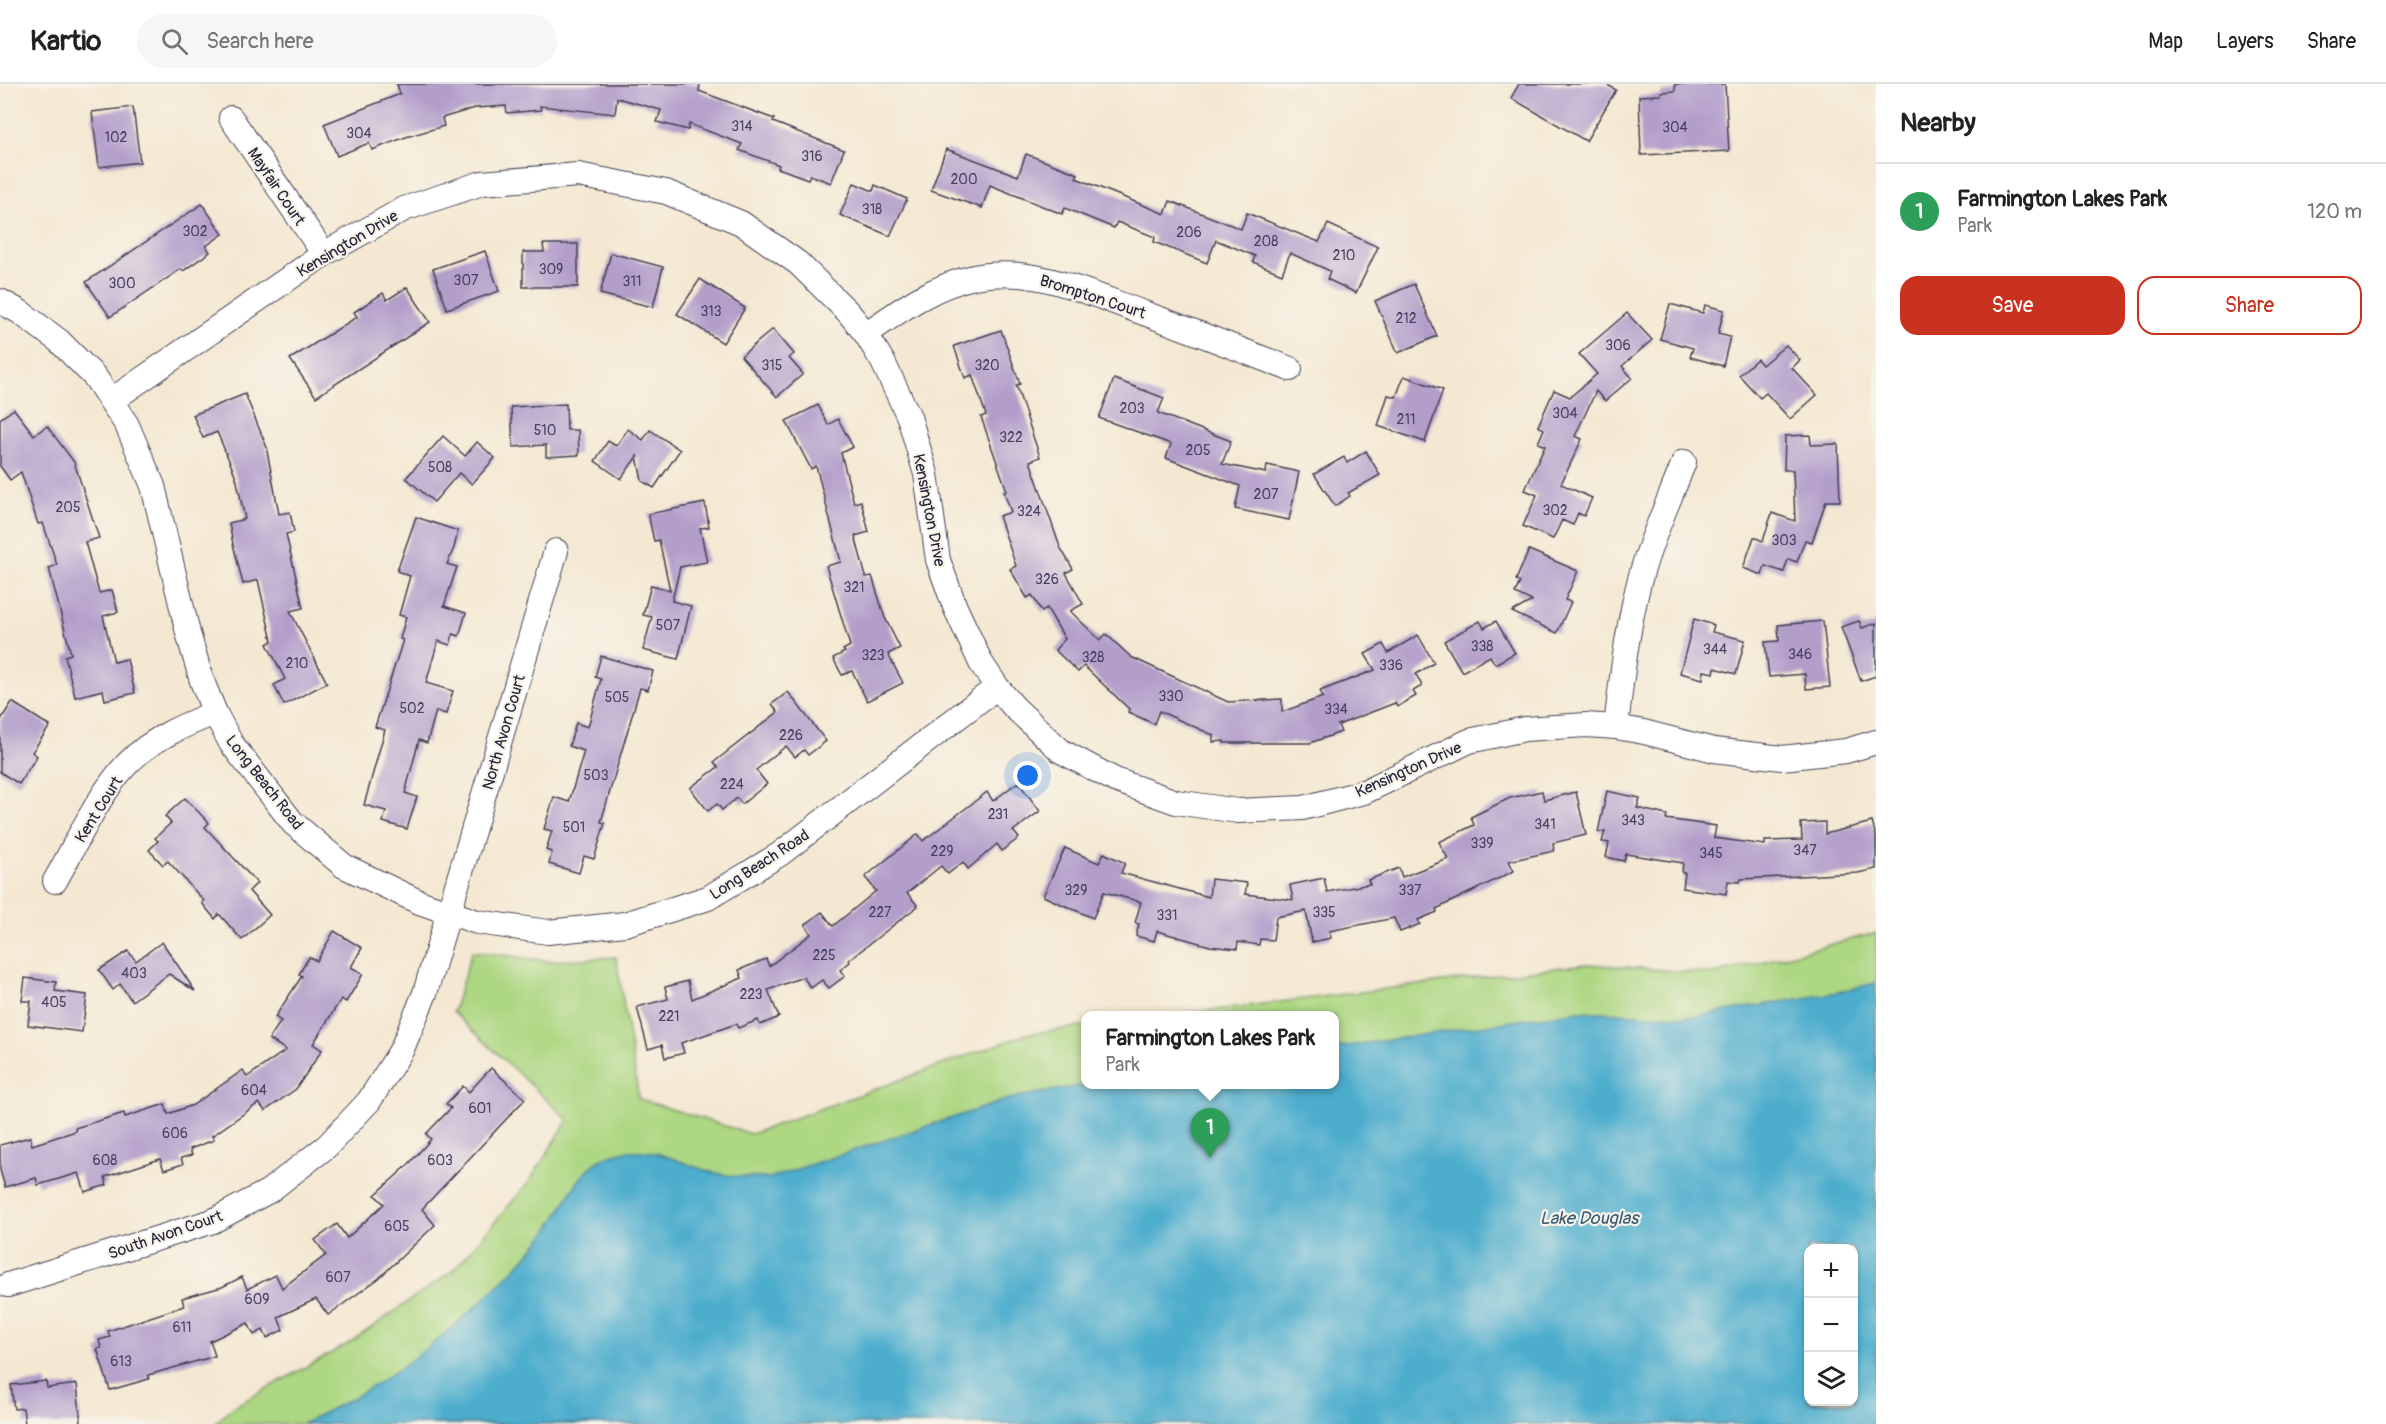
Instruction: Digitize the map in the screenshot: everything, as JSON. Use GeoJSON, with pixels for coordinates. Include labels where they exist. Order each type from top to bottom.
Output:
{"type":"FeatureCollection","features":[{"type":"Feature","properties":{"kind":"street","name":"Mayfair Court"},"geometry":{"type":"LineString","coordinates":[[231,118],[324,254]]}},
{"type":"Feature","properties":{"kind":"street","name":"Kensington Drive"},"geometry":{"type":"LineString","coordinates":[[112,400],[324,254],[404,209],[482,183],[578,175],[666,192],[741,223],[798,263],[848,312],[866,334],[883,362],[909,417],[926,474],[938,560],[955,607],[981,663],[1014,707],[1061,751],[1114,780],[1176,802],[1238,811],[1303,808],[1364,792],[1469,741],[1526,729],[1586,725],[1616,727],[1714,750],[1782,758],[1846,751],[1876,742]]}},
{"type":"Feature","properties":{"kind":"street","name":"Brompton Court"},"geometry":{"type":"LineString","coordinates":[[866,334],[927,293],[974,278],[1000,274],[1028,275],[1079,289],[1290,369]]}},
{"type":"Feature","properties":{"kind":"street","name":"Long Beach Road"},"geometry":{"type":"LineString","coordinates":[[0,301],[20,312],[59,341],[95,377],[127,425],[153,486],[188,633],[215,713],[231,743],[293,823],[344,866],[419,902],[477,921],[548,932],[625,924],[708,898],[780,854],[997,687]]}},
{"type":"Feature","properties":{"kind":"street"},"geometry":{"type":"LineString","coordinates":[[1616,727],[1626,646],[1636,594],[1649,549],[1684,462]]}},
{"type":"Feature","properties":{"kind":"street","name":"North Avon Court"},"geometry":{"type":"LineString","coordinates":[[450,913],[556,551]]}},
{"type":"Feature","properties":{"kind":"street","name":"Kent Court"},"geometry":{"type":"LineString","coordinates":[[55,880],[106,792],[128,763],[156,740],[215,713]]}},
{"type":"Feature","properties":{"kind":"street","name":"South Avon Court"},"geometry":{"type":"LineString","coordinates":[[8,1285],[213,1221],[269,1191],[327,1146],[369,1101],[402,1049],[425,993],[450,913]]}},
{"type":"Feature","properties":{"kind":"green space","name":"Lake Douglas"},"geometry":{"type":"Polygon","coordinates":[[[1876,933],[1876,1424],[215,1424],[233,1407],[346,1345],[454,1270],[529,1182],[568,1120],[453,1012],[472,951],[550,961],[616,957],[639,1099],[751,1134],[1027,1034],[1081,1027],[1081,1089],[1339,1089],[1339,1011],[1205,1011],[1587,964],[1714,974],[1876,933]]]}},
{"type":"Feature","properties":{"kind":"water","name":"Lake Douglas"},"geometry":{"type":"Polygon","coordinates":[[[1876,983],[1876,1424],[302,1424],[362,1393],[392,1374],[462,1319],[525,1258],[542,1238],[585,1172],[597,1162],[611,1155],[628,1151],[650,1152],[718,1174],[770,1178],[1012,1098],[1081,1085],[1081,1089],[1339,1089],[1339,1047],[1579,1011],[1690,1017],[1828,994],[1876,983]]]}},
{"type":"Feature","properties":{"kind":"building"},"geometry":{"type":"Polygon","coordinates":[[[397,84],[700,84],[699,91],[774,119],[773,122],[844,150],[831,183],[810,175],[808,179],[739,150],[742,144],[689,124],[688,130],[657,122],[661,110],[617,98],[615,114],[540,106],[541,110],[507,113],[506,106],[475,108],[442,118],[444,126],[372,150],[369,143],[337,156],[324,124],[400,94],[397,84]]]}},
{"type":"Feature","properties":{"kind":"building"},"geometry":{"type":"Polygon","coordinates":[[[1519,84],[1606,84],[1616,90],[1586,141],[1511,98],[1519,84]]]}},
{"type":"Feature","properties":{"kind":"building"},"geometry":{"type":"Polygon","coordinates":[[[1675,84],[1725,84],[1729,151],[1641,155],[1639,96],[1661,95],[1661,92],[1675,91],[1675,84]]]}},
{"type":"Feature","properties":{"kind":"building"},"geometry":{"type":"Polygon","coordinates":[[[133,107],[140,162],[99,167],[92,112],[133,107]]]}},
{"type":"Feature","properties":{"kind":"building"},"geometry":{"type":"Polygon","coordinates":[[[946,149],[1018,176],[1026,154],[1078,174],[1076,178],[1165,214],[1170,201],[1241,229],[1247,213],[1319,242],[1328,224],[1378,247],[1356,293],[1327,279],[1330,271],[1290,253],[1282,274],[1253,262],[1255,256],[1216,240],[1207,263],[1154,242],[1155,237],[1117,222],[1114,228],[1065,208],[1062,214],[990,185],[982,208],[931,190],[946,149]]]}},
{"type":"Feature","properties":{"kind":"building"},"geometry":{"type":"Polygon","coordinates":[[[854,183],[873,191],[875,185],[907,199],[890,236],[840,215],[854,183]]]}},
{"type":"Feature","properties":{"kind":"building"},"geometry":{"type":"Polygon","coordinates":[[[202,204],[223,234],[206,246],[210,252],[110,317],[86,282],[202,204]]]}},
{"type":"Feature","properties":{"kind":"building"},"geometry":{"type":"Polygon","coordinates":[[[543,244],[578,244],[578,287],[523,287],[523,252],[544,252],[543,244]]]}},
{"type":"Feature","properties":{"kind":"building"},"geometry":{"type":"Polygon","coordinates":[[[485,251],[499,291],[447,309],[433,269],[485,251]]]}},
{"type":"Feature","properties":{"kind":"building"},"geometry":{"type":"Polygon","coordinates":[[[611,253],[663,267],[653,307],[600,294],[611,253]]]}},
{"type":"Feature","properties":{"kind":"building"},"geometry":{"type":"Polygon","coordinates":[[[700,279],[745,308],[723,343],[677,314],[700,279]]]}},
{"type":"Feature","properties":{"kind":"building"},"geometry":{"type":"Polygon","coordinates":[[[1414,284],[1437,336],[1398,353],[1375,301],[1414,284]]]}},
{"type":"Feature","properties":{"kind":"building"},"geometry":{"type":"Polygon","coordinates":[[[407,287],[430,322],[316,397],[290,359],[357,317],[354,312],[383,293],[387,300],[407,287]]]}},
{"type":"Feature","properties":{"kind":"building"},"geometry":{"type":"Polygon","coordinates":[[[1670,304],[1703,313],[1705,305],[1724,310],[1718,334],[1730,337],[1723,366],[1690,357],[1693,348],[1660,339],[1670,304]]]}},
{"type":"Feature","properties":{"kind":"building"},"geometry":{"type":"Polygon","coordinates":[[[1627,313],[1652,340],[1622,366],[1632,378],[1605,401],[1596,391],[1575,436],[1582,439],[1561,484],[1592,498],[1584,516],[1578,513],[1573,525],[1562,520],[1553,539],[1523,526],[1537,495],[1525,490],[1545,446],[1538,443],[1544,429],[1538,426],[1554,390],[1570,397],[1597,374],[1579,354],[1627,313]]]}},
{"type":"Feature","properties":{"kind":"building"},"geometry":{"type":"Polygon","coordinates":[[[773,329],[794,354],[789,358],[803,374],[777,397],[741,356],[773,329]]]}},
{"type":"Feature","properties":{"kind":"building"},"geometry":{"type":"Polygon","coordinates":[[[1001,330],[1020,384],[1016,385],[1040,457],[1030,461],[1060,547],[1073,569],[1066,573],[1083,604],[1070,611],[1100,640],[1106,634],[1131,657],[1228,702],[1282,699],[1282,712],[1323,697],[1320,691],[1375,670],[1365,654],[1383,644],[1388,653],[1418,635],[1434,663],[1416,674],[1422,686],[1413,691],[1416,696],[1397,707],[1395,703],[1338,725],[1341,732],[1310,743],[1224,743],[1224,741],[1213,742],[1213,735],[1159,711],[1154,724],[1128,712],[1129,709],[1084,666],[1078,672],[1055,650],[1065,639],[1047,608],[1042,612],[1032,595],[1027,598],[1010,569],[1016,566],[999,516],[1011,512],[1004,492],[1007,491],[981,417],[986,415],[972,375],[965,378],[954,346],[1001,330]]]}},
{"type":"Feature","properties":{"kind":"building"},"geometry":{"type":"Polygon","coordinates":[[[1786,345],[1800,360],[1792,368],[1817,395],[1790,419],[1766,393],[1760,398],[1739,375],[1757,359],[1762,365],[1786,345]]]}},
{"type":"Feature","properties":{"kind":"building"},"geometry":{"type":"Polygon","coordinates":[[[1404,376],[1443,390],[1425,442],[1378,426],[1388,395],[1396,397],[1404,376]]]}},
{"type":"Feature","properties":{"kind":"building"},"geometry":{"type":"Polygon","coordinates":[[[1114,379],[1164,398],[1158,413],[1231,441],[1222,464],[1266,473],[1267,465],[1299,472],[1289,520],[1235,509],[1240,486],[1166,458],[1171,444],[1099,418],[1114,379]]]}},
{"type":"Feature","properties":{"kind":"building"},"geometry":{"type":"Polygon","coordinates":[[[245,394],[268,450],[279,514],[290,512],[294,532],[286,534],[303,608],[290,611],[327,683],[284,705],[274,685],[285,679],[267,644],[272,641],[258,580],[243,584],[233,544],[229,523],[245,519],[236,477],[217,432],[203,438],[193,415],[245,394]]]}},
{"type":"Feature","properties":{"kind":"building"},"geometry":{"type":"Polygon","coordinates":[[[566,404],[567,430],[578,430],[579,455],[546,457],[546,445],[513,447],[511,407],[566,404]]]}},
{"type":"Feature","properties":{"kind":"building"},"geometry":{"type":"Polygon","coordinates":[[[818,405],[828,425],[838,419],[853,447],[841,453],[854,503],[861,501],[869,532],[855,536],[866,577],[872,576],[885,618],[900,648],[888,654],[903,683],[867,701],[852,671],[842,675],[833,658],[845,652],[843,650],[850,646],[826,566],[841,562],[816,466],[811,469],[786,421],[818,405]]]}},
{"type":"Feature","properties":{"kind":"building"},"geometry":{"type":"Polygon","coordinates":[[[14,409],[34,435],[47,426],[74,462],[99,538],[85,542],[99,593],[112,590],[118,612],[103,616],[114,662],[127,659],[135,693],[105,700],[103,690],[75,697],[65,656],[71,654],[49,568],[57,565],[43,523],[38,524],[21,472],[10,480],[0,466],[0,419],[14,409]]]}},
{"type":"Feature","properties":{"kind":"building"},"geometry":{"type":"Polygon","coordinates":[[[628,429],[643,440],[650,430],[680,450],[654,488],[642,481],[637,456],[621,479],[595,461],[608,441],[616,446],[628,429]]]}},
{"type":"Feature","properties":{"kind":"building"},"geometry":{"type":"Polygon","coordinates":[[[1810,435],[1811,445],[1838,444],[1840,501],[1826,501],[1812,542],[1805,540],[1797,562],[1788,559],[1784,572],[1765,566],[1762,575],[1743,568],[1754,537],[1763,541],[1772,513],[1795,521],[1793,470],[1784,470],[1785,436],[1810,435]]]}},
{"type":"Feature","properties":{"kind":"building"},"geometry":{"type":"Polygon","coordinates":[[[443,436],[465,456],[477,442],[495,458],[472,484],[459,473],[434,502],[406,478],[443,436]]]}},
{"type":"Feature","properties":{"kind":"building"},"geometry":{"type":"Polygon","coordinates":[[[1366,451],[1380,475],[1348,493],[1350,496],[1335,506],[1314,474],[1344,457],[1347,463],[1366,451]]]}},
{"type":"Feature","properties":{"kind":"building"},"geometry":{"type":"Polygon","coordinates":[[[705,503],[709,527],[700,528],[707,562],[680,567],[672,601],[691,606],[678,659],[643,650],[652,617],[643,615],[651,585],[670,590],[659,540],[654,541],[648,514],[705,503]]]}},
{"type":"Feature","properties":{"kind":"building"},"geometry":{"type":"Polygon","coordinates":[[[416,517],[458,531],[447,564],[457,567],[444,606],[466,613],[459,636],[453,634],[450,645],[438,641],[426,683],[453,691],[446,714],[436,711],[427,743],[419,740],[405,793],[417,797],[407,829],[383,822],[386,811],[364,805],[385,730],[375,727],[403,640],[400,639],[406,617],[399,615],[410,576],[397,571],[416,517]]]}},
{"type":"Feature","properties":{"kind":"building"},"geometry":{"type":"Polygon","coordinates":[[[1529,550],[1578,571],[1565,600],[1571,602],[1557,633],[1512,612],[1532,601],[1515,593],[1520,582],[1516,580],[1529,550]]]}},
{"type":"Feature","properties":{"kind":"building"},"geometry":{"type":"Polygon","coordinates":[[[1694,619],[1714,625],[1712,632],[1745,640],[1736,674],[1715,668],[1714,673],[1704,671],[1703,679],[1680,673],[1694,619]]]}},
{"type":"Feature","properties":{"kind":"building"},"geometry":{"type":"Polygon","coordinates":[[[1480,621],[1484,628],[1496,621],[1515,653],[1495,664],[1490,656],[1462,672],[1444,641],[1480,621]]]}},
{"type":"Feature","properties":{"kind":"building"},"geometry":{"type":"Polygon","coordinates":[[[1823,621],[1830,687],[1806,689],[1805,674],[1769,677],[1765,642],[1779,641],[1778,625],[1823,621]]]}},
{"type":"Feature","properties":{"kind":"building"},"geometry":{"type":"Polygon","coordinates":[[[1859,621],[1862,628],[1876,623],[1876,676],[1861,681],[1841,627],[1859,621]]]}},
{"type":"Feature","properties":{"kind":"building"},"geometry":{"type":"Polygon","coordinates":[[[601,656],[653,671],[648,690],[640,688],[601,822],[605,823],[594,859],[584,856],[579,873],[549,864],[552,852],[546,850],[552,831],[544,829],[554,797],[569,802],[584,751],[569,746],[576,723],[588,727],[601,679],[595,677],[601,656]]]}},
{"type":"Feature","properties":{"kind":"building"},"geometry":{"type":"Polygon","coordinates":[[[788,692],[826,741],[808,755],[804,750],[795,757],[786,746],[756,770],[767,784],[742,804],[737,798],[722,810],[717,804],[708,811],[690,788],[718,767],[714,762],[778,712],[772,704],[788,692]]]}},
{"type":"Feature","properties":{"kind":"building"},"geometry":{"type":"Polygon","coordinates":[[[12,702],[50,726],[32,752],[37,756],[19,784],[0,772],[0,721],[12,702]]]}},
{"type":"Feature","properties":{"kind":"building"},"geometry":{"type":"Polygon","coordinates":[[[1018,782],[1040,811],[1013,831],[1019,838],[1002,851],[997,844],[968,869],[963,862],[948,874],[941,866],[907,893],[918,906],[849,960],[850,962],[840,970],[845,976],[829,988],[822,980],[811,988],[803,977],[768,990],[779,1017],[760,1025],[758,1020],[738,1028],[736,1024],[681,1043],[684,1053],[665,1058],[662,1045],[648,1049],[637,1007],[668,999],[665,987],[688,981],[692,999],[742,978],[739,970],[766,959],[769,966],[811,934],[805,925],[822,912],[833,926],[876,891],[865,877],[918,834],[923,841],[987,792],[993,801],[1018,782]]]}},
{"type":"Feature","properties":{"kind":"building"},"geometry":{"type":"Polygon","coordinates":[[[1542,791],[1544,800],[1576,792],[1586,835],[1553,843],[1554,851],[1509,861],[1514,871],[1436,909],[1437,912],[1418,920],[1420,924],[1400,932],[1394,918],[1329,931],[1331,938],[1312,942],[1306,911],[1276,917],[1273,940],[1260,939],[1259,945],[1238,942],[1237,949],[1210,946],[1157,931],[1154,941],[1136,936],[1139,924],[1135,923],[1141,902],[1104,892],[1093,918],[1043,896],[1065,848],[1099,863],[1104,853],[1125,863],[1121,873],[1209,897],[1211,879],[1247,883],[1245,894],[1293,900],[1290,885],[1324,878],[1327,892],[1370,884],[1368,880],[1399,868],[1402,877],[1448,859],[1439,842],[1474,825],[1471,817],[1510,798],[1542,791]]]}},
{"type":"Feature","properties":{"kind":"building"},"geometry":{"type":"Polygon","coordinates":[[[1607,791],[1640,798],[1637,808],[1667,815],[1666,819],[1716,826],[1714,838],[1765,845],[1765,841],[1802,840],[1801,823],[1825,822],[1825,834],[1872,822],[1876,836],[1876,869],[1858,873],[1728,881],[1726,894],[1683,888],[1685,873],[1682,873],[1683,863],[1626,854],[1624,861],[1606,857],[1609,843],[1602,842],[1605,831],[1598,832],[1607,791]]]}},
{"type":"Feature","properties":{"kind":"building"},"geometry":{"type":"Polygon","coordinates":[[[185,798],[209,823],[205,827],[257,883],[249,891],[270,915],[242,940],[219,914],[215,919],[202,903],[204,901],[168,861],[163,865],[149,850],[158,841],[155,838],[171,823],[165,816],[185,798]]]}},
{"type":"Feature","properties":{"kind":"building"},"geometry":{"type":"Polygon","coordinates":[[[334,931],[362,948],[351,967],[363,974],[346,1002],[341,999],[313,1044],[322,1050],[296,1089],[265,1111],[259,1103],[212,1136],[214,1140],[190,1149],[192,1155],[181,1158],[183,1164],[164,1170],[160,1159],[105,1177],[107,1185],[85,1192],[79,1173],[38,1185],[36,1178],[5,1187],[0,1170],[0,1145],[30,1137],[32,1145],[76,1131],[75,1128],[124,1113],[125,1117],[165,1104],[168,1114],[193,1105],[243,1070],[247,1077],[286,1050],[269,1039],[281,1021],[275,1017],[302,976],[299,974],[309,957],[317,961],[334,931]]]}},
{"type":"Feature","properties":{"kind":"building"},"geometry":{"type":"Polygon","coordinates":[[[162,942],[195,991],[169,974],[132,1001],[120,984],[113,990],[99,970],[128,951],[136,961],[162,942]]]}},
{"type":"Feature","properties":{"kind":"building"},"geometry":{"type":"Polygon","coordinates":[[[25,978],[56,982],[55,991],[87,995],[82,1032],[28,1025],[31,1001],[22,1001],[25,978]]]}},
{"type":"Feature","properties":{"kind":"building"},"geometry":{"type":"Polygon","coordinates":[[[491,1068],[525,1099],[422,1209],[435,1225],[378,1279],[328,1315],[316,1299],[278,1317],[283,1330],[267,1338],[263,1330],[254,1335],[248,1323],[210,1341],[215,1356],[148,1375],[149,1379],[110,1390],[97,1349],[101,1348],[99,1340],[110,1337],[108,1331],[184,1306],[182,1298],[222,1287],[242,1277],[247,1289],[276,1275],[282,1288],[326,1255],[315,1240],[337,1224],[347,1238],[384,1204],[375,1195],[408,1165],[431,1139],[426,1134],[451,1108],[446,1104],[463,1086],[469,1092],[491,1068]]]}},
{"type":"Feature","properties":{"kind":"building"},"geometry":{"type":"Polygon","coordinates":[[[46,1381],[47,1388],[77,1384],[81,1424],[25,1424],[23,1408],[14,1409],[11,1385],[46,1381]]]}},
{"type":"Feature","properties":{"kind":"place","name":"Farmington Lakes Park"},"geometry":{"type":"Point","coordinates":[1210,1158]}}]}
